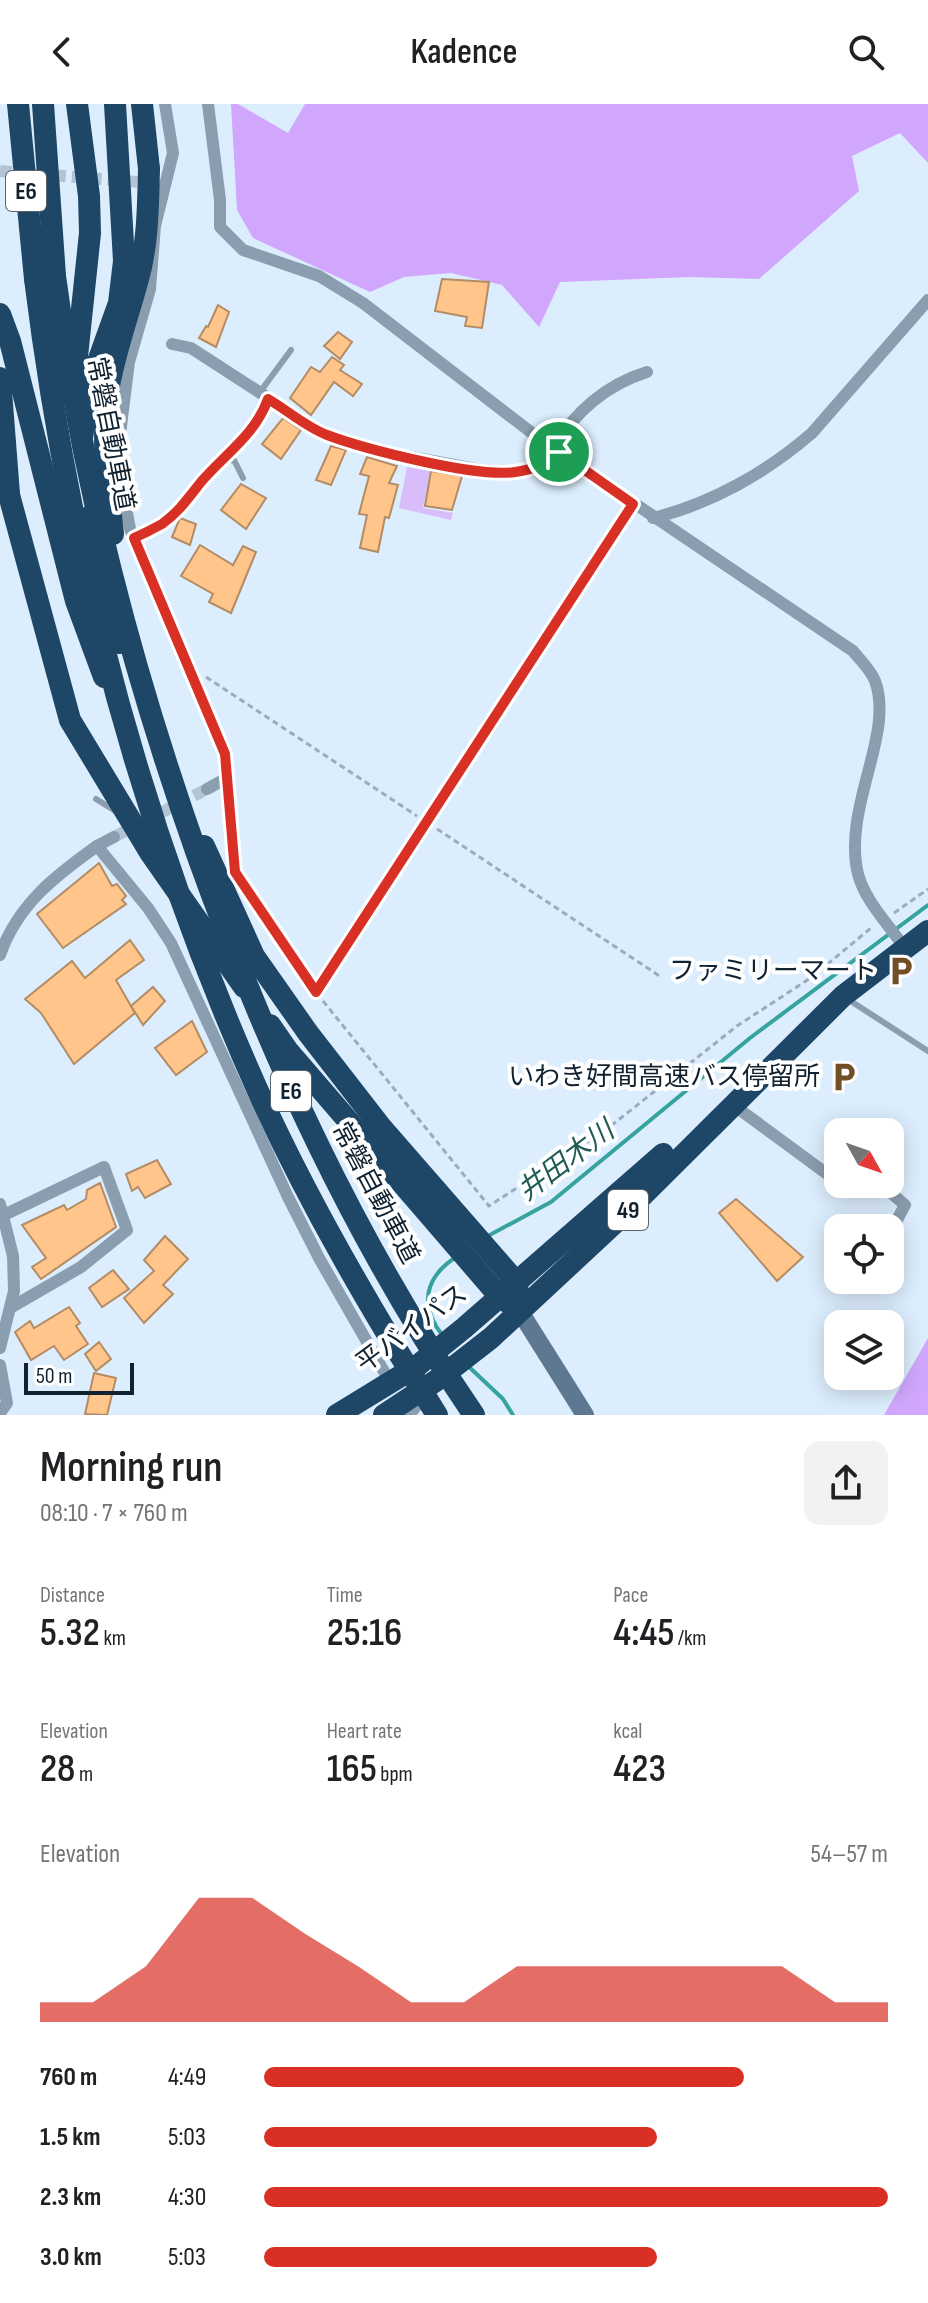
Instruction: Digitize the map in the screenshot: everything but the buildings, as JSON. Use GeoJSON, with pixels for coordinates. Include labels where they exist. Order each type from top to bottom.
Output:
{"type":"FeatureCollection","features":[{"type":"Feature","properties":{"kind":"highway","name":"常磐自動車道"},"geometry":{"type":"LineString","coordinates":[[18,104],[45,278],[104,554],[158,744],[229,947],[284,1075],[344,1202],[440,1366],[474,1415]]}},
{"type":"Feature","properties":{"kind":"highway","name":"常磐自動車道"},"geometry":{"type":"LineString","coordinates":[[43,104],[45,278],[54,422],[82,565],[138,772],[194,932],[262,1100],[344,1259],[437,1415]]}},
{"type":"Feature","properties":{"kind":"highway"},"geometry":{"type":"LineString","coordinates":[[77,104],[89,196],[90,233],[70,424],[100,572],[131,685],[169,738],[204,848],[254,956],[454,1227],[478,1271],[512,1297]]}},
{"type":"Feature","properties":{"kind":"highway"},"geometry":{"type":"LineString","coordinates":[[78,458],[95,370],[119,303],[124,261],[115,104]]}},
{"type":"Feature","properties":{"kind":"highway"},"geometry":{"type":"LineString","coordinates":[[137,667],[115,548],[105,458],[108,396],[115,352],[139,276],[157,179],[142,104]]}},
{"type":"Feature","properties":{"kind":"highway"},"geometry":{"type":"LineString","coordinates":[[0,314],[10,341],[76,601],[138,772]]}},
{"type":"Feature","properties":{"kind":"highway"},"geometry":{"type":"LineString","coordinates":[[0,378],[4,488],[70,720],[130,820],[288,1051],[454,1227],[495,1255],[512,1297]]}},
{"type":"Feature","properties":{"kind":"highway","name":"49"},"geometry":{"type":"LineString","coordinates":[[512,1297],[619,1219],[843,996],[901,942],[928,931]]}},
{"type":"Feature","properties":{"kind":"highway","name":"平バイパス"},"geometry":{"type":"LineString","coordinates":[[337,1415],[390,1382],[475,1319],[512,1297]]}},
{"type":"Feature","properties":{"kind":"highway","name":"平バイパス"},"geometry":{"type":"LineString","coordinates":[[384,1415],[491,1338],[512,1297]]}},
{"type":"Feature","properties":{"kind":"street"},"geometry":{"type":"LineString","coordinates":[[165,104],[173,153],[157,179],[150,289],[129,362],[117,458],[134,538],[222,745],[235,872],[316,992],[633,504]]}},
{"type":"Feature","properties":{"kind":"street"},"geometry":{"type":"LineString","coordinates":[[208,104],[220,200],[220,227],[243,250],[319,276],[363,303],[556,450],[853,651],[874,678],[882,708],[855,825],[855,856],[859,878],[901,942]]}},
{"type":"Feature","properties":{"kind":"street"},"geometry":{"type":"LineString","coordinates":[[653,518],[683,511],[723,493],[791,452],[812,433],[928,300]]}},
{"type":"Feature","properties":{"kind":"street"},"geometry":{"type":"LineString","coordinates":[[172,344],[191,348],[324,434],[422,460],[513,473],[546,464],[564,430],[602,391],[620,380],[647,372]]}},
{"type":"Feature","properties":{"kind":"street"},"geometry":{"type":"LineString","coordinates":[[207,789],[227,778]]}},
{"type":"Feature","properties":{"kind":"street"},"geometry":{"type":"LineString","coordinates":[[0,955],[18,916],[55,875],[114,837]]}},
{"type":"Feature","properties":{"kind":"street"},"geometry":{"type":"LineString","coordinates":[[97,846],[148,908],[171,943],[288,1197],[390,1382]]}},
{"type":"Feature","properties":{"kind":"street"},"geometry":{"type":"LineString","coordinates":[[732,1104],[824,1172]]}},
{"type":"Feature","properties":{"kind":"street"},"geometry":{"type":"LineString","coordinates":[[0,1348],[14,1291],[13,1256],[2,1209],[104,1167],[127,1230],[81,1267],[10,1308]]}},
{"type":"Feature","properties":{"kind":"street"},"geometry":{"type":"LineString","coordinates":[[897,1198],[905,1205],[900,1214]]}},
{"type":"Feature","properties":{"kind":"street"},"geometry":{"type":"LineString","coordinates":[[512,1297],[585,1415]]}},
{"type":"Feature","properties":{"kind":"street"},"geometry":{"type":"LineString","coordinates":[[0,1365],[7,1403],[0,1413]]}},
{"type":"Feature","properties":{"kind":"street"},"geometry":{"type":"LineString","coordinates":[[409,1415],[445,1374]]}},
{"type":"Feature","properties":{"kind":"lane"},"geometry":{"type":"LineString","coordinates":[[134,538],[162,524],[186,503],[202,481],[263,415],[264,396],[291,350]]}},
{"type":"Feature","properties":{"kind":"lane"},"geometry":{"type":"LineString","coordinates":[[223,461],[234,460],[243,478]]}},
{"type":"Feature","properties":{"kind":"lane"},"geometry":{"type":"LineString","coordinates":[[96,799],[130,820]]}},
{"type":"Feature","properties":{"kind":"lane"},"geometry":{"type":"LineString","coordinates":[[843,996],[928,1051]]}},
{"type":"Feature","properties":{"kind":"path"},"geometry":{"type":"LineString","coordinates":[[316,992],[489,1206],[607,1129],[737,1026],[812,977],[928,889]]}},
{"type":"Feature","properties":{"kind":"shaded area"},"geometry":{"type":"Polygon","coordinates":[[[231,104],[238,104],[288,133],[305,104],[928,104],[928,163],[900,133],[852,156],[859,191],[759,279],[690,277],[560,282],[539,327],[502,285],[451,273],[404,277],[370,292],[253,238],[237,210],[231,104]]]}},
{"type":"Feature","properties":{"kind":"shaded area"},"geometry":{"type":"Polygon","coordinates":[[[407,467],[431,471],[423,508],[453,513],[451,520],[399,508],[407,467]]]}},
{"type":"Feature","properties":{"kind":"shaded area"},"geometry":{"type":"Polygon","coordinates":[[[928,1338],[928,1415],[884,1415],[898,1390],[904,1390],[904,1380],[928,1338]]]}},
{"type":"Feature","properties":{"kind":"waterway","name":"井田木川"},"geometry":{"type":"LineString","coordinates":[[486,1237],[551,1202],[750,1038],[928,905]]}},
{"type":"Feature","properties":{"kind":"waterway","name":"井田木川"},"geometry":{"type":"LineString","coordinates":[[443,1336],[430,1314],[428,1293],[437,1274],[456,1257]]}},
{"type":"Feature","properties":{"kind":"waterway","name":"井田木川"},"geometry":{"type":"LineString","coordinates":[[467,1365],[503,1399],[513,1415]]}},
{"type":"Feature","properties":{"kind":"tunnel"},"geometry":{"type":"LineString","coordinates":[[0,171],[152,183]]}},
{"type":"Feature","properties":{"kind":"tunnel"},"geometry":{"type":"LineString","coordinates":[[114,837],[207,789]]}},
{"type":"Feature","properties":{"kind":"place","name":"ファミリーマート"},"geometry":{"type":"Point","coordinates":[901,971]}},
{"type":"Feature","properties":{"kind":"place","name":"いわき好間高速バス停留所"},"geometry":{"type":"Point","coordinates":[844,1077]}},
{"type":"Feature","properties":{"kind":"route"},"geometry":{"type":"LineString","coordinates":[[268,399],[324,434],[422,460],[513,473],[546,464],[559,452],[633,504],[316,992],[235,872],[225,754],[134,538],[162,524],[186,503],[202,481],[246,437],[263,415],[268,399]]}}]}
